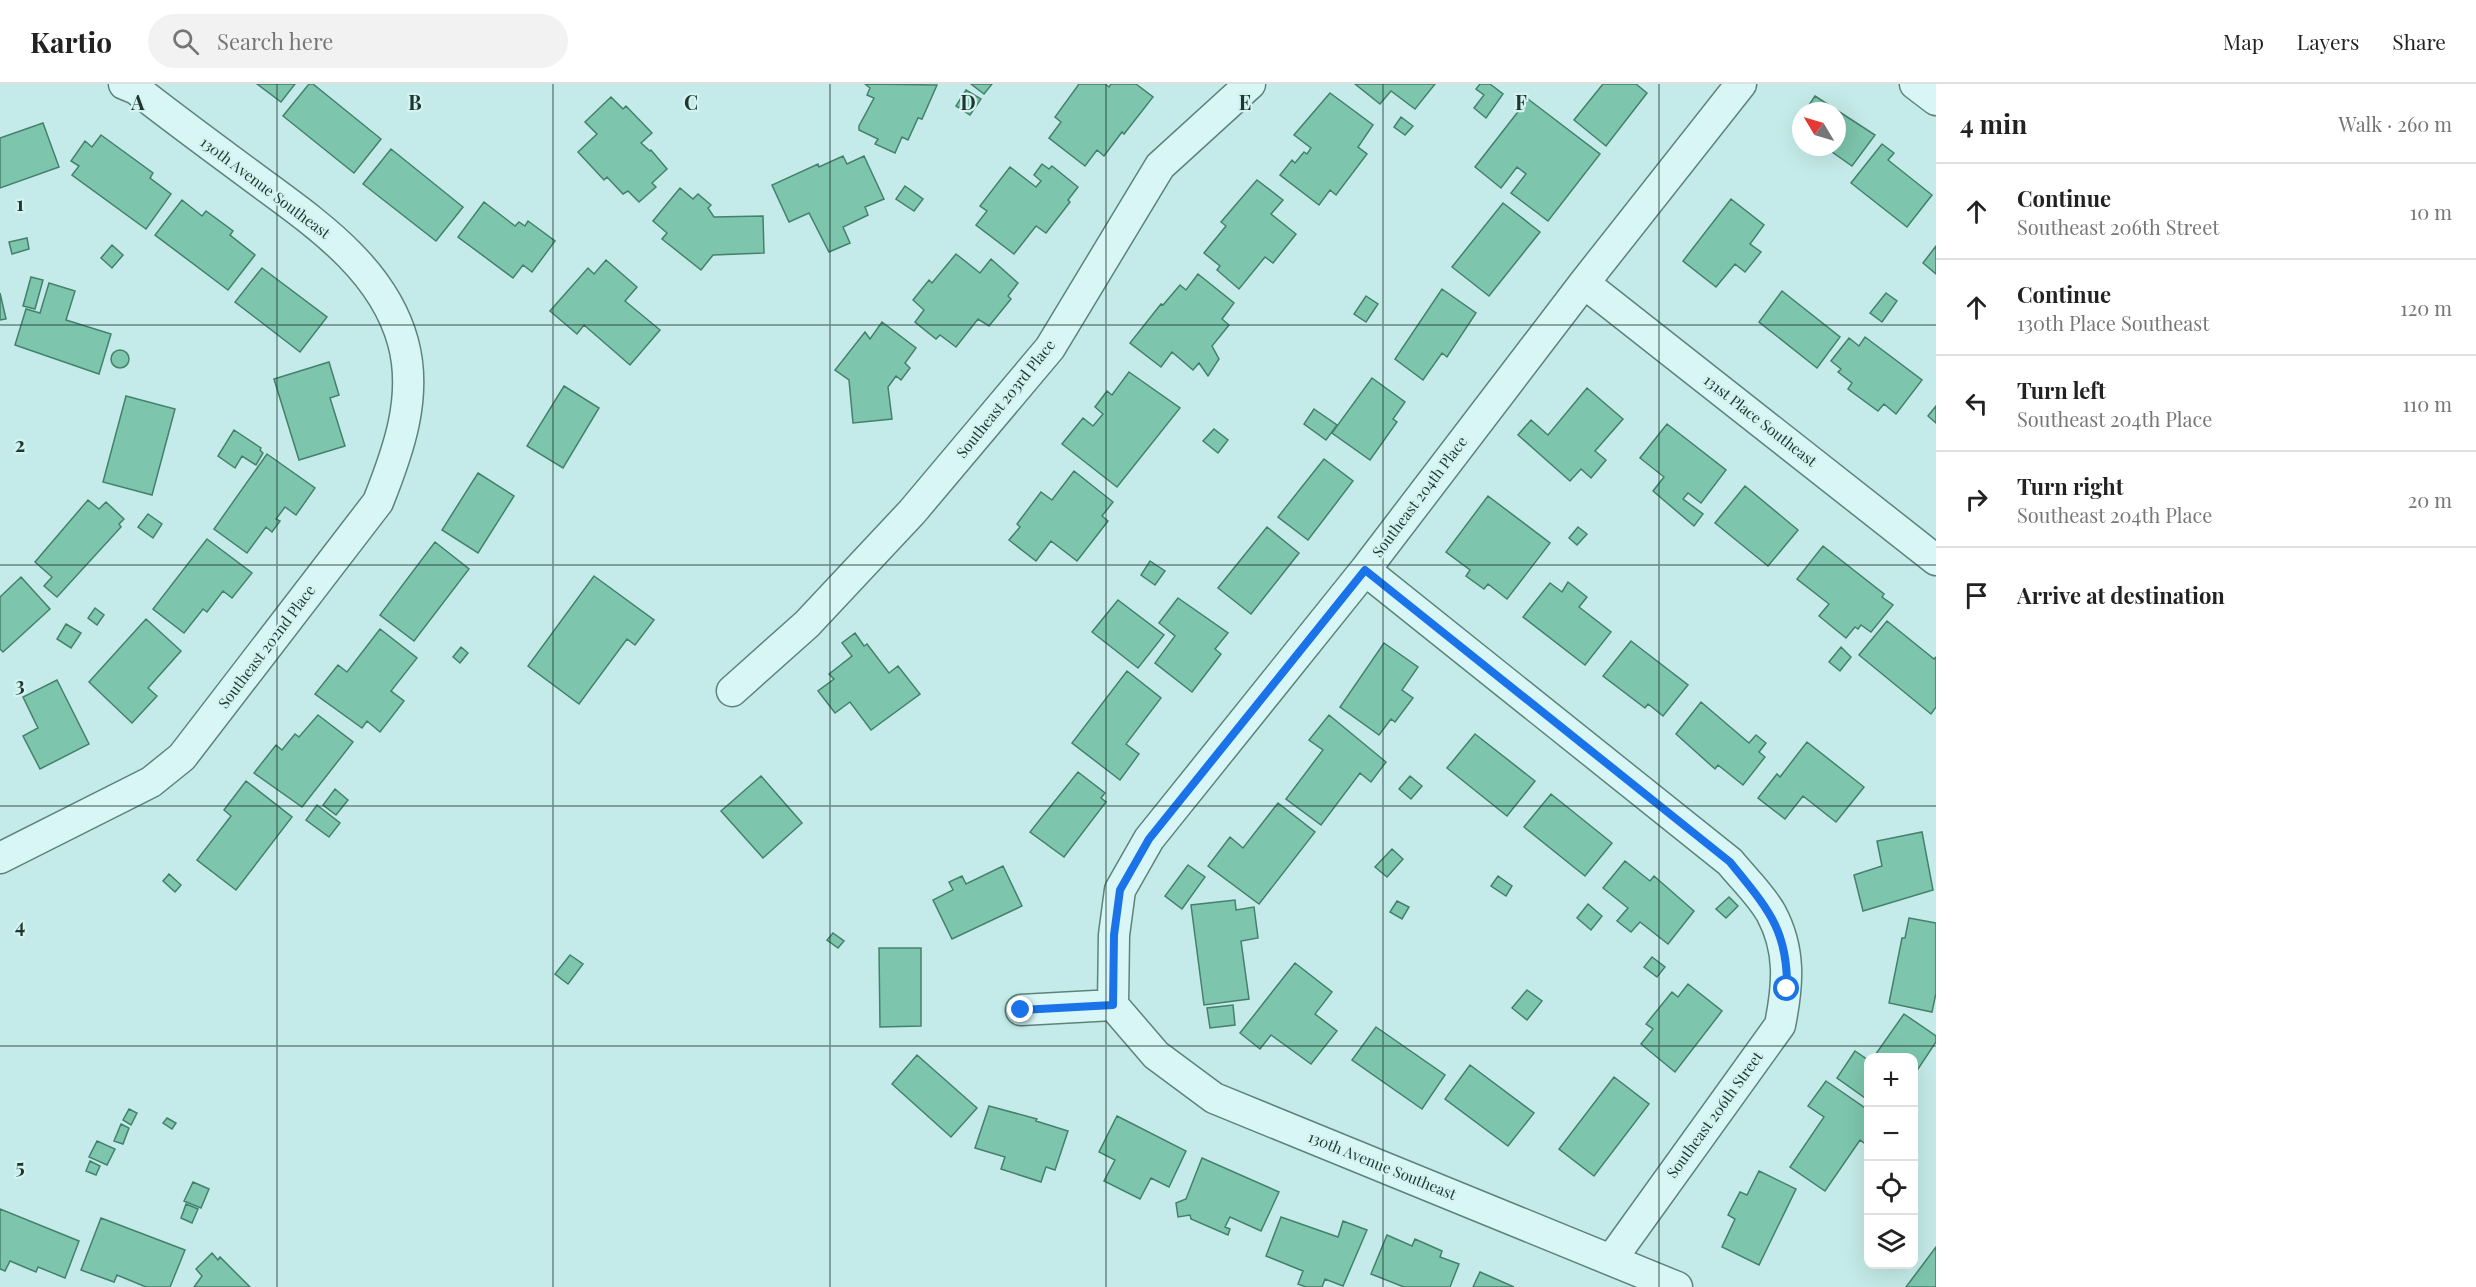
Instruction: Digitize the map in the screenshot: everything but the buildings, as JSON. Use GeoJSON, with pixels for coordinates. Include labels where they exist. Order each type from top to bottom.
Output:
{"type":"FeatureCollection","features":[{"type":"Feature","properties":{"kind":"street","name":"130th Avenue Southeast"},"geometry":{"type":"LineString","coordinates":[[124,84],[136,89],[325,231],[357,264],[384,299],[403,342]]}},
{"type":"Feature","properties":{"kind":"street","name":"Southeast 203rd Place"},"geometry":{"type":"LineString","coordinates":[[732,691],[807,624],[912,512],[1050,348],[1160,166],[1250,84]]}},
{"type":"Feature","properties":{"kind":"street","name":"Southeast 204th Place"},"geometry":{"type":"LineString","coordinates":[[1113,1005],[1114,935],[1120,890],[1149,839],[1365,570],[1584,283],[1741,84]]}},
{"type":"Feature","properties":{"kind":"street"},"geometry":{"type":"LineString","coordinates":[[1915,84],[1936,100]]}},
{"type":"Feature","properties":{"kind":"street","name":"131st Place Southeast"},"geometry":{"type":"LineString","coordinates":[[1584,283],[1936,560]]}},
{"type":"Feature","properties":{"kind":"street","name":"Southeast 202nd Place"},"geometry":{"type":"LineString","coordinates":[[0,858],[151,782],[182,757],[205,728],[378,502],[394,461],[406,416],[407,373],[403,342]]}},
{"type":"Feature","properties":{"kind":"street","name":"Southeast 206th Street"},"geometry":{"type":"LineString","coordinates":[[1365,570],[1730,862],[1770,912],[1787,959],[1787,989],[1780,1025],[1611,1260]]}},
{"type":"Feature","properties":{"kind":"street","name":"130th Avenue Southeast"},"geometry":{"type":"LineString","coordinates":[[1113,1005],[1156,1055],[1214,1098],[1677,1287]]}},
{"type":"Feature","properties":{"kind":"street"},"geometry":{"type":"LineString","coordinates":[[1021,1010],[1113,1005]]}},
{"type":"Feature","properties":{"kind":"route"},"geometry":{"type":"LineString","coordinates":[[1021,1010],[1113,1005],[1114,935],[1120,890],[1149,839],[1365,570],[1730,862],[1770,912],[1787,959],[1787,989]]}}]}
